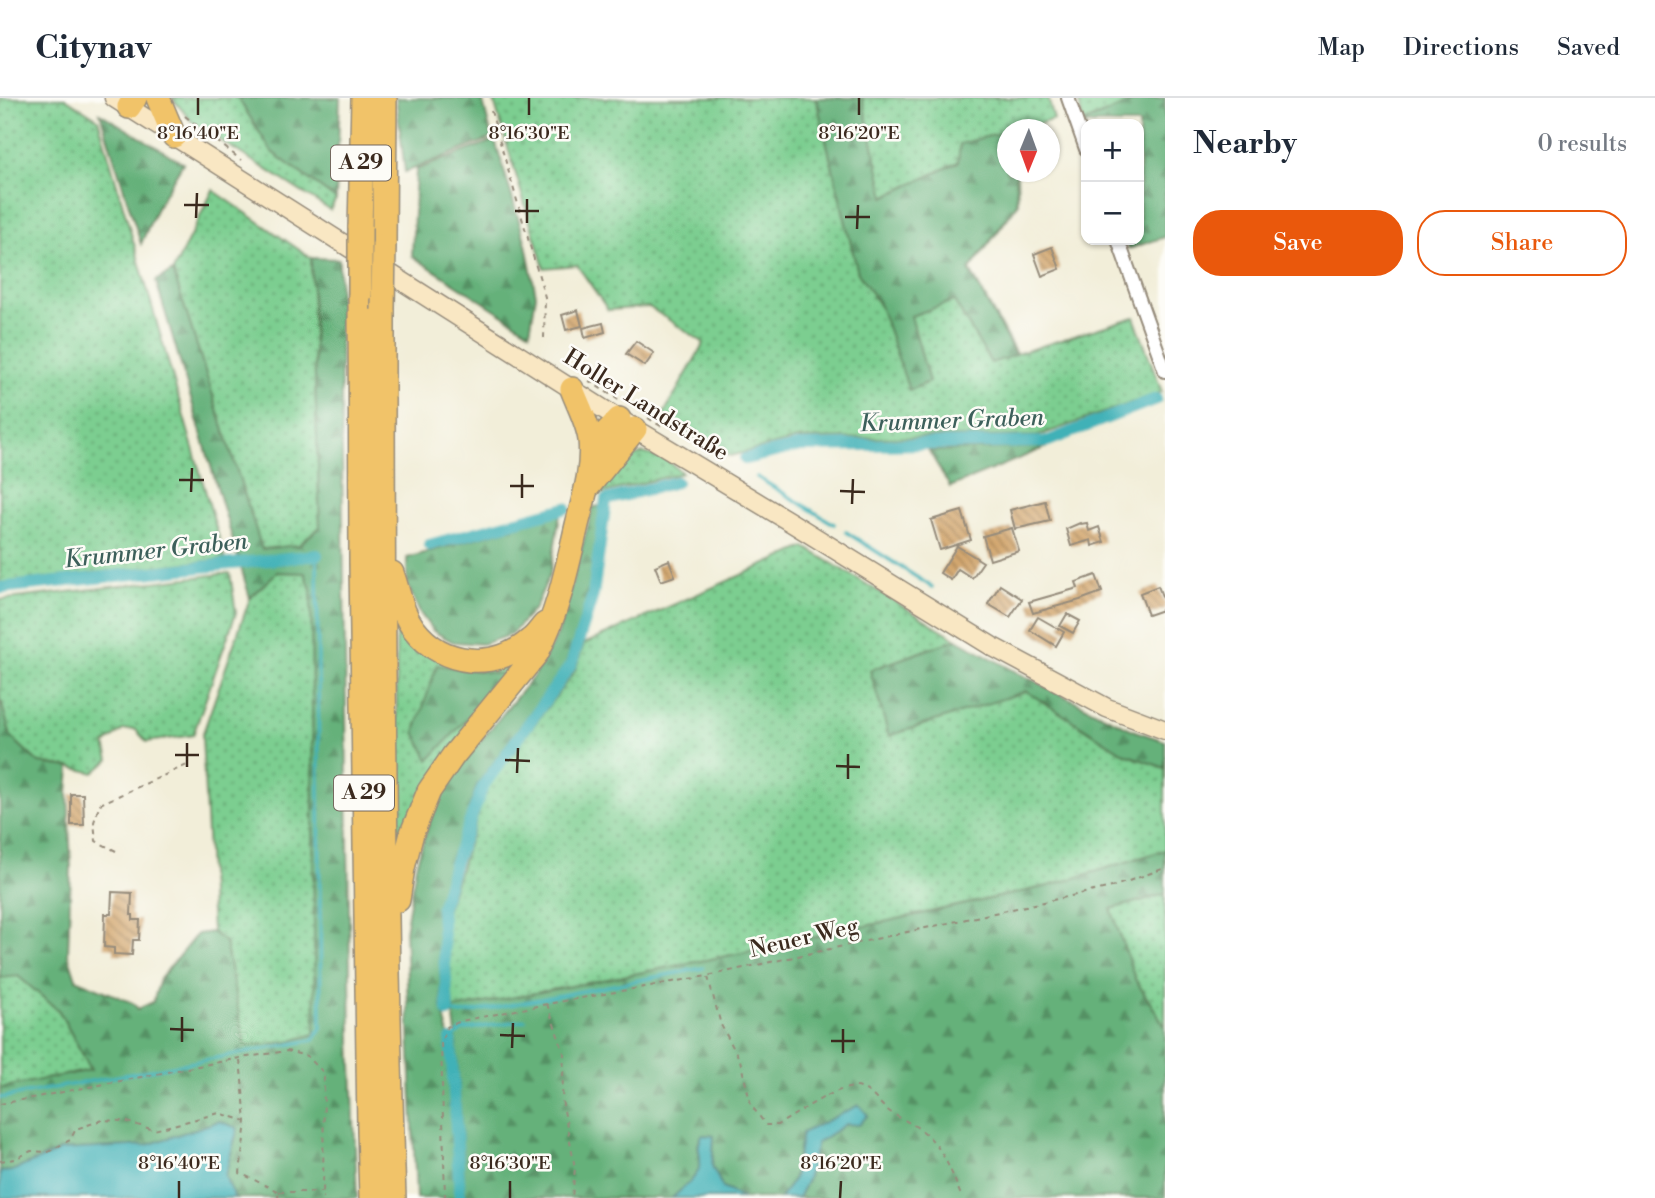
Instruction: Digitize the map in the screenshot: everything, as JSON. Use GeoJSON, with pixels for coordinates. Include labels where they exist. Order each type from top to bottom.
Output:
{"type":"FeatureCollection","features":[{"type":"Feature","properties":{"kind":"highway"},"geometry":{"type":"LineString","coordinates":[[158,98],[174,136]]}},
{"type":"Feature","properties":{"kind":"highway","name":"A 29"},"geometry":{"type":"LineString","coordinates":[[363,98],[360,228],[362,646],[371,1198]]}},
{"type":"Feature","properties":{"kind":"highway","name":"A 29"},"geometry":{"type":"LineString","coordinates":[[385,98],[383,553],[387,933],[394,1198]]}},
{"type":"Feature","properties":{"kind":"highway"},"geometry":{"type":"LineString","coordinates":[[387,933],[398,900],[412,833],[429,791],[453,756],[537,653],[555,610],[588,487],[590,462],[590,439],[572,389]]}},
{"type":"Feature","properties":{"kind":"highway"},"geometry":{"type":"LineString","coordinates":[[590,462],[602,437],[627,424]]}},
{"type":"Feature","properties":{"kind":"highway"},"geometry":{"type":"LineString","coordinates":[[588,487],[627,424]]}},
{"type":"Feature","properties":{"kind":"highway"},"geometry":{"type":"LineString","coordinates":[[383,553],[394,577],[400,604],[414,629],[434,647],[462,660],[491,660],[505,656],[533,639],[555,610]]}},
{"type":"Feature","properties":{"kind":"main road","name":"Holler Landstraße"},"geometry":{"type":"LineString","coordinates":[[126,101],[174,136],[627,424],[993,648],[1107,708],[1165,730]]}},
{"type":"Feature","properties":{"kind":"street"},"geometry":{"type":"LineString","coordinates":[[1068,98],[1081,135]]}},
{"type":"Feature","properties":{"kind":"street"},"geometry":{"type":"LineString","coordinates":[[1120,245],[1165,371]]}},
{"type":"Feature","properties":{"kind":"path"},"geometry":{"type":"LineString","coordinates":[[491,111],[545,298],[544,338]]}},
{"type":"Feature","properties":{"kind":"path"},"geometry":{"type":"LineString","coordinates":[[116,851],[96,841],[94,822],[100,804],[187,765]]}},
{"type":"Feature","properties":{"kind":"path","name":"Neuer Weg"},"geometry":{"type":"LineString","coordinates":[[445,1198],[440,1042],[447,1027],[461,1021],[547,1004],[707,976],[1112,887],[1165,868]]}},
{"type":"Feature","properties":{"kind":"path"},"geometry":{"type":"LineString","coordinates":[[707,976],[721,1025],[740,1060],[751,1105],[766,1125],[777,1125],[839,1091],[854,1087],[866,1089],[885,1108],[935,1142],[962,1198]]}},
{"type":"Feature","properties":{"kind":"path"},"geometry":{"type":"LineString","coordinates":[[547,1004],[564,1053],[562,1100],[575,1168],[572,1198]]}},
{"type":"Feature","properties":{"kind":"path"},"geometry":{"type":"LineString","coordinates":[[0,1104],[240,1058],[287,1051],[307,1056],[324,1073],[323,1198]]}},
{"type":"Feature","properties":{"kind":"path"},"geometry":{"type":"LineString","coordinates":[[240,1058],[246,1121],[240,1173],[279,1192],[323,1192]]}},
{"type":"Feature","properties":{"kind":"path"},"geometry":{"type":"LineString","coordinates":[[0,1161],[15,1160],[32,1152],[48,1152],[70,1140],[76,1129],[102,1120],[124,1121],[154,1130],[219,1113],[246,1121]]}},
{"type":"Feature","properties":{"kind":"path"},"geometry":{"type":"LineString","coordinates":[[278,1198],[279,1192]]}},
{"type":"Feature","properties":{"kind":"green space"},"geometry":{"type":"Polygon","coordinates":[[[0,98],[65,98],[98,119],[225,559],[0,583],[0,98]]]}},
{"type":"Feature","properties":{"kind":"green space"},"geometry":{"type":"Polygon","coordinates":[[[172,98],[238,98],[272,152],[336,199],[330,210],[193,123],[172,98]]]}},
{"type":"Feature","properties":{"kind":"green space"},"geometry":{"type":"Polygon","coordinates":[[[238,98],[340,98],[336,199],[272,152],[238,98]]]}},
{"type":"Feature","properties":{"kind":"green space"},"geometry":{"type":"Polygon","coordinates":[[[396,98],[482,98],[492,138],[405,172],[396,98]]]}},
{"type":"Feature","properties":{"kind":"green space"},"geometry":{"type":"Polygon","coordinates":[[[493,98],[816,98],[858,273],[880,306],[910,390],[929,382],[910,316],[955,300],[991,363],[969,270],[1017,203],[1017,182],[1018,204],[970,270],[1016,354],[1134,317],[1162,392],[1038,436],[798,439],[730,456],[662,417],[704,343],[649,307],[608,310],[577,265],[544,268],[493,98]]]}},
{"type":"Feature","properties":{"kind":"green space"},"geometry":{"type":"Polygon","coordinates":[[[816,98],[862,98],[885,197],[958,162],[960,144],[997,134],[997,182],[1016,182],[1017,203],[969,270],[1015,355],[991,363],[954,301],[911,316],[929,382],[909,390],[880,306],[858,273],[816,98]]]}},
{"type":"Feature","properties":{"kind":"green space"},"geometry":{"type":"Polygon","coordinates":[[[862,98],[1048,98],[1054,119],[997,119],[997,135],[959,162],[884,197],[862,98]]]}},
{"type":"Feature","properties":{"kind":"green space"},"geometry":{"type":"Polygon","coordinates":[[[1078,98],[1141,98],[1092,119],[1082,119],[1078,98]]]}},
{"type":"Feature","properties":{"kind":"green space"},"geometry":{"type":"Polygon","coordinates":[[[1141,98],[1165,98],[1165,237],[1144,244],[1144,119],[1092,119],[1141,98]]]}},
{"type":"Feature","properties":{"kind":"green space"},"geometry":{"type":"Polygon","coordinates":[[[100,113],[183,163],[158,205],[141,244],[100,113]]]}},
{"type":"Feature","properties":{"kind":"green space"},"geometry":{"type":"Polygon","coordinates":[[[495,140],[526,244],[536,295],[530,332],[412,256],[416,170],[495,140]]]}},
{"type":"Feature","properties":{"kind":"green space"},"geometry":{"type":"Polygon","coordinates":[[[213,190],[311,258],[320,527],[299,545],[262,550],[173,271],[213,190]]]}},
{"type":"Feature","properties":{"kind":"green space"},"geometry":{"type":"Polygon","coordinates":[[[311,258],[339,259],[351,1038],[357,1198],[235,1198],[225,1176],[237,1128],[219,1121],[147,1145],[61,1150],[12,1171],[0,1172],[0,1088],[91,1070],[59,1011],[18,976],[0,978],[0,698],[11,737],[39,763],[70,767],[68,954],[76,979],[133,1003],[138,1009],[153,1002],[160,979],[197,934],[212,932],[225,942],[245,1046],[288,1042],[315,1034],[311,589],[305,573],[277,572],[250,598],[156,281],[173,271],[262,549],[299,545],[320,527],[311,258]]]}},
{"type":"Feature","properties":{"kind":"green space"},"geometry":{"type":"Polygon","coordinates":[[[1047,447],[950,487],[929,451],[1047,447]]]}},
{"type":"Feature","properties":{"kind":"green space"},"geometry":{"type":"Polygon","coordinates":[[[643,453],[666,459],[682,473],[599,494],[625,460],[643,453]]]}},
{"type":"Feature","properties":{"kind":"green space"},"geometry":{"type":"Polygon","coordinates":[[[603,506],[589,594],[566,664],[477,785],[437,907],[442,1007],[448,1032],[457,1198],[416,1198],[405,932],[416,865],[433,810],[451,777],[533,677],[558,634],[593,507],[603,506]]]}},
{"type":"Feature","properties":{"kind":"green space"},"geometry":{"type":"Polygon","coordinates":[[[560,514],[550,574],[535,608],[511,635],[482,644],[453,642],[433,631],[420,613],[407,584],[407,558],[560,514]]]}},
{"type":"Feature","properties":{"kind":"green space"},"geometry":{"type":"Polygon","coordinates":[[[805,547],[957,639],[870,670],[889,736],[1026,691],[1125,754],[1165,768],[1165,850],[1049,886],[742,953],[453,1009],[446,912],[487,787],[575,671],[584,644],[805,547]]]}},
{"type":"Feature","properties":{"kind":"green space"},"geometry":{"type":"Polygon","coordinates":[[[276,572],[305,573],[311,589],[315,1034],[288,1042],[245,1046],[225,942],[212,932],[202,736],[250,598],[276,572]]]}},
{"type":"Feature","properties":{"kind":"green space"},"geometry":{"type":"Polygon","coordinates":[[[230,573],[236,613],[193,735],[147,742],[135,729],[123,730],[105,744],[109,760],[94,773],[39,763],[11,737],[0,698],[0,600],[230,573]]]}},
{"type":"Feature","properties":{"kind":"green space"},"geometry":{"type":"Polygon","coordinates":[[[396,616],[443,660],[530,648],[398,861],[396,616]]]}},
{"type":"Feature","properties":{"kind":"green space"},"geometry":{"type":"Polygon","coordinates":[[[957,639],[1020,674],[1135,731],[1165,741],[1165,768],[1125,754],[1026,691],[889,736],[870,670],[957,639]]]}},
{"type":"Feature","properties":{"kind":"green space"},"geometry":{"type":"Polygon","coordinates":[[[437,665],[508,675],[429,760],[415,732],[437,665]]]}},
{"type":"Feature","properties":{"kind":"green space"},"geometry":{"type":"Polygon","coordinates":[[[1165,850],[1165,894],[1111,909],[1135,979],[1165,1026],[1165,1198],[798,1198],[807,1180],[817,1143],[846,1124],[868,1115],[802,1133],[794,1178],[780,1198],[743,1198],[723,1188],[712,1166],[714,1136],[702,1135],[698,1144],[700,1163],[697,1173],[672,1198],[465,1198],[453,1009],[742,953],[1049,886],[1165,850]]]}},
{"type":"Feature","properties":{"kind":"green space"},"geometry":{"type":"Polygon","coordinates":[[[1165,894],[1165,1026],[1135,979],[1111,909],[1165,894]]]}},
{"type":"Feature","properties":{"kind":"green space"},"geometry":{"type":"Polygon","coordinates":[[[18,976],[59,1011],[91,1070],[0,1088],[0,978],[18,976]]]}},
{"type":"Feature","properties":{"kind":"water"},"geometry":{"type":"Polygon","coordinates":[[[859,1105],[868,1115],[859,1125],[846,1124],[817,1143],[807,1180],[798,1198],[780,1198],[794,1178],[802,1133],[859,1105]]]}},
{"type":"Feature","properties":{"kind":"water"},"geometry":{"type":"Polygon","coordinates":[[[219,1121],[238,1128],[225,1176],[235,1198],[0,1198],[0,1172],[12,1171],[61,1150],[147,1145],[219,1121]]]}},
{"type":"Feature","properties":{"kind":"water"},"geometry":{"type":"Polygon","coordinates":[[[702,1135],[714,1136],[712,1166],[723,1188],[743,1198],[672,1198],[697,1173],[702,1135]]]}},
{"type":"Feature","properties":{"kind":"building"},"geometry":{"type":"Polygon","coordinates":[[[1052,247],[1060,269],[1042,276],[1034,254],[1052,247]]]}},
{"type":"Feature","properties":{"kind":"building"},"geometry":{"type":"Polygon","coordinates":[[[578,310],[582,326],[566,330],[562,315],[578,310]]]}},
{"type":"Feature","properties":{"kind":"building"},"geometry":{"type":"Polygon","coordinates":[[[603,323],[605,332],[585,338],[583,328],[603,323]]]}},
{"type":"Feature","properties":{"kind":"building"},"geometry":{"type":"Polygon","coordinates":[[[636,341],[654,353],[645,366],[626,354],[636,341]]]}},
{"type":"Feature","properties":{"kind":"building"},"geometry":{"type":"Polygon","coordinates":[[[1045,501],[1050,521],[1015,529],[1010,510],[1045,501]]]}},
{"type":"Feature","properties":{"kind":"building"},"geometry":{"type":"Polygon","coordinates":[[[962,511],[971,540],[940,550],[931,520],[962,511]]]}},
{"type":"Feature","properties":{"kind":"building"},"geometry":{"type":"Polygon","coordinates":[[[1087,523],[1089,531],[1099,527],[1104,542],[1092,546],[1091,540],[1071,546],[1066,529],[1087,523]]]}},
{"type":"Feature","properties":{"kind":"building"},"geometry":{"type":"Polygon","coordinates":[[[1012,528],[1019,551],[990,560],[983,536],[1012,528]]]}},
{"type":"Feature","properties":{"kind":"building"},"geometry":{"type":"Polygon","coordinates":[[[957,546],[983,562],[972,578],[958,569],[951,580],[940,573],[957,546]]]}},
{"type":"Feature","properties":{"kind":"building"},"geometry":{"type":"Polygon","coordinates":[[[669,560],[675,576],[661,581],[655,566],[669,560]]]}},
{"type":"Feature","properties":{"kind":"building"},"geometry":{"type":"Polygon","coordinates":[[[1096,575],[1102,592],[1033,613],[1029,602],[1078,588],[1076,582],[1096,575]]]}},
{"type":"Feature","properties":{"kind":"building"},"geometry":{"type":"Polygon","coordinates":[[[1000,585],[1022,599],[1010,617],[988,604],[1000,585]]]}},
{"type":"Feature","properties":{"kind":"building"},"geometry":{"type":"Polygon","coordinates":[[[1158,586],[1165,609],[1148,615],[1140,593],[1158,586]]]}},
{"type":"Feature","properties":{"kind":"building"},"geometry":{"type":"Polygon","coordinates":[[[1067,614],[1080,621],[1073,633],[1060,626],[1067,614]]]}},
{"type":"Feature","properties":{"kind":"building"},"geometry":{"type":"Polygon","coordinates":[[[1038,617],[1064,632],[1056,646],[1030,630],[1038,617]]]}},
{"type":"Feature","properties":{"kind":"building"},"geometry":{"type":"Polygon","coordinates":[[[71,794],[83,794],[84,825],[71,825],[71,794]]]}},
{"type":"Feature","properties":{"kind":"building"},"geometry":{"type":"Polygon","coordinates":[[[112,892],[132,893],[131,915],[133,920],[140,920],[139,940],[133,940],[132,955],[114,954],[114,948],[104,947],[105,914],[111,914],[112,892]]]}},
{"type":"Feature","properties":{"kind":"waterway","name":"Krummer Graben"},"geometry":{"type":"LineString","coordinates":[[745,459],[800,446],[1046,442],[1156,399]]}},
{"type":"Feature","properties":{"kind":"waterway"},"geometry":{"type":"LineString","coordinates":[[757,477],[834,524]]}},
{"type":"Feature","properties":{"kind":"waterway"},"geometry":{"type":"LineString","coordinates":[[448,1012],[441,909],[454,864],[483,786],[571,665],[593,595],[606,500],[676,482]]}},
{"type":"Feature","properties":{"kind":"waterway","name":"Krummer Graben"},"geometry":{"type":"LineString","coordinates":[[429,545],[566,508]]}},
{"type":"Feature","properties":{"kind":"waterway"},"geometry":{"type":"LineString","coordinates":[[846,532],[932,587]]}},
{"type":"Feature","properties":{"kind":"waterway"},"geometry":{"type":"LineString","coordinates":[[0,1098],[313,1040],[321,1028],[317,555]]}},
{"type":"Feature","properties":{"kind":"waterway","name":"Krummer Graben"},"geometry":{"type":"LineString","coordinates":[[0,588],[317,555]]}},
{"type":"Feature","properties":{"kind":"waterway"},"geometry":{"type":"LineString","coordinates":[[448,1012],[462,1014],[703,968]]}},
{"type":"Feature","properties":{"kind":"waterway"},"geometry":{"type":"LineString","coordinates":[[451,1040],[462,1030],[525,1020]]}},
{"type":"Feature","properties":{"kind":"waterway"},"geometry":{"type":"LineString","coordinates":[[451,1040],[460,1198]]}}]}
